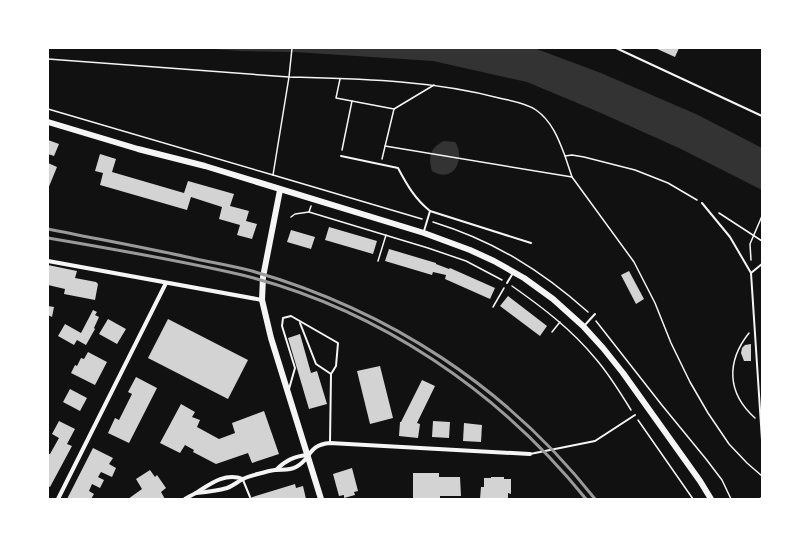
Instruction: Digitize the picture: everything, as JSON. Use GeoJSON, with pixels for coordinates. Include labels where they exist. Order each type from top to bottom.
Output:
{"type":"FeatureCollection","features":[{"type":"Feature","properties":{"kind":"main road"},"geometry":{"type":"LineString","coordinates":[[48,122],[138,149],[205,166],[424,233],[470,250],[514,272],[553,299],[583,326],[603,348],[623,373],[700,481],[710,499]]}},
{"type":"Feature","properties":{"kind":"main road"},"geometry":{"type":"LineString","coordinates":[[280,190],[265,271],[262,300],[271,338],[321,499]]}},
{"type":"Feature","properties":{"kind":"street"},"geometry":{"type":"LineString","coordinates":[[48,260],[262,300]]}},
{"type":"Feature","properties":{"kind":"street"},"geometry":{"type":"LineString","coordinates":[[58,499],[166,283]]}},
{"type":"Feature","properties":{"kind":"street"},"geometry":{"type":"LineString","coordinates":[[196,493],[212,492],[228,488],[237,484],[243,479],[276,470],[291,469],[302,463],[317,446],[330,443],[530,454]]}},
{"type":"Feature","properties":{"kind":"street"},"geometry":{"type":"LineString","coordinates":[[276,470],[288,460],[308,455]]}},
{"type":"Feature","properties":{"kind":"street"},"geometry":{"type":"LineString","coordinates":[[184,499],[209,484],[226,477],[243,479]]}},
{"type":"Feature","properties":{"kind":"lane"},"geometry":{"type":"LineString","coordinates":[[616,48],[762,116]]}},
{"type":"Feature","properties":{"kind":"lane"},"geometry":{"type":"LineString","coordinates":[[341,156],[398,168],[410,190],[430,211],[531,243]]}},
{"type":"Feature","properties":{"kind":"lane"},"geometry":{"type":"LineString","coordinates":[[702,203],[730,237],[751,273],[762,440]]}},
{"type":"Feature","properties":{"kind":"lane"},"geometry":{"type":"LineString","coordinates":[[424,233],[430,211]]}},
{"type":"Feature","properties":{"kind":"lane"},"geometry":{"type":"LineString","coordinates":[[751,273],[762,264]]}},
{"type":"Feature","properties":{"kind":"lane"},"geometry":{"type":"LineString","coordinates":[[507,283],[514,272]]}},
{"type":"Feature","properties":{"kind":"lane"},"geometry":{"type":"LineString","coordinates":[[583,326],[595,314]]}},
{"type":"Feature","properties":{"kind":"lane"},"geometry":{"type":"LineString","coordinates":[[288,392],[295,368],[282,326],[283,318],[291,316],[338,343],[336,366],[331,374],[330,443]]}},
{"type":"Feature","properties":{"kind":"lane"},"geometry":{"type":"LineString","coordinates":[[300,322],[316,364],[331,374]]}},
{"type":"Feature","properties":{"kind":"lane"},"geometry":{"type":"LineString","coordinates":[[530,454],[596,441],[635,415]]}},
{"type":"Feature","properties":{"kind":"lane"},"geometry":{"type":"LineString","coordinates":[[243,479],[250,497]]}},
{"type":"Feature","properties":{"kind":"path"},"geometry":{"type":"LineString","coordinates":[[273,175],[290,77],[292,48]]}},
{"type":"Feature","properties":{"kind":"path"},"geometry":{"type":"LineString","coordinates":[[48,59],[290,77],[434,85],[473,91],[517,102],[535,110],[544,117],[558,138],[572,177],[634,262],[655,303],[671,343],[690,382],[708,413],[729,444],[762,476]]}},
{"type":"Feature","properties":{"kind":"path"},"geometry":{"type":"LineString","coordinates":[[340,79],[336,98],[394,109],[434,85]]}},
{"type":"Feature","properties":{"kind":"path"},"geometry":{"type":"LineString","coordinates":[[341,156],[352,101]]}},
{"type":"Feature","properties":{"kind":"path"},"geometry":{"type":"LineString","coordinates":[[48,109],[428,220],[473,237],[518,259],[554,284],[600,325],[660,404],[722,480],[731,499]]}},
{"type":"Feature","properties":{"kind":"path"},"geometry":{"type":"LineString","coordinates":[[380,164],[386,146],[394,109]]}},
{"type":"Feature","properties":{"kind":"path"},"geometry":{"type":"LineString","coordinates":[[386,146],[572,177]]}},
{"type":"Feature","properties":{"kind":"path"},"geometry":{"type":"LineString","coordinates":[[565,156],[572,155],[584,157],[635,170],[668,183],[702,203]]}},
{"type":"Feature","properties":{"kind":"path"},"geometry":{"type":"LineString","coordinates":[[310,212],[316,187]]}},
{"type":"Feature","properties":{"kind":"path"},"geometry":{"type":"LineString","coordinates":[[715,211],[762,241]]}},
{"type":"Feature","properties":{"kind":"path"},"geometry":{"type":"LineString","coordinates":[[291,217],[295,214],[310,212],[466,261],[507,283],[535,302],[560,322],[595,358],[692,499]]}},
{"type":"Feature","properties":{"kind":"path"},"geometry":{"type":"LineString","coordinates":[[751,264],[750,244],[762,216]]}},
{"type":"Feature","properties":{"kind":"path"},"geometry":{"type":"LineString","coordinates":[[378,261],[386,235]]}},
{"type":"Feature","properties":{"kind":"path"},"geometry":{"type":"LineString","coordinates":[[493,307],[507,283]]}},
{"type":"Feature","properties":{"kind":"path"},"geometry":{"type":"LineString","coordinates":[[552,332],[560,322]]}},
{"type":"Feature","properties":{"kind":"path"},"geometry":{"type":"LineString","coordinates":[[754,326],[741,342],[736,353],[733,365],[733,379],[735,392],[741,402],[749,413],[761,424]]}},
{"type":"Feature","properties":{"kind":"shaded area"},"geometry":{"type":"Polygon","coordinates":[[[200,48],[534,48],[601,73],[698,115],[762,148],[762,190],[681,149],[527,82],[433,61],[295,52],[241,51],[200,48]]]}},
{"type":"Feature","properties":{"kind":"shaded area"},"geometry":{"type":"Polygon","coordinates":[[[444,141],[455,142],[459,155],[456,167],[452,172],[440,174],[432,171],[430,157],[433,150],[444,141]]]}},
{"type":"Feature","properties":{"kind":"building"},"geometry":{"type":"Polygon","coordinates":[[[655,48],[679,48],[675,57],[655,48]]]}},
{"type":"Feature","properties":{"kind":"building"},"geometry":{"type":"Polygon","coordinates":[[[48,140],[59,144],[54,156],[48,154],[48,140]]]}},
{"type":"Feature","properties":{"kind":"building"},"geometry":{"type":"Polygon","coordinates":[[[100,154],[116,159],[112,172],[184,193],[188,181],[234,194],[230,206],[249,211],[246,221],[257,224],[252,239],[237,235],[240,225],[219,219],[222,207],[191,197],[187,210],[100,185],[103,173],[95,171],[100,154]]]}},
{"type":"Feature","properties":{"kind":"building"},"geometry":{"type":"Polygon","coordinates":[[[48,163],[57,167],[48,189],[48,163]]]}},
{"type":"Feature","properties":{"kind":"building"},"geometry":{"type":"Polygon","coordinates":[[[329,227],[377,241],[373,254],[325,240],[329,227]]]}},
{"type":"Feature","properties":{"kind":"building"},"geometry":{"type":"Polygon","coordinates":[[[291,230],[315,237],[311,249],[287,242],[291,230]]]}},
{"type":"Feature","properties":{"kind":"building"},"geometry":{"type":"Polygon","coordinates":[[[389,249],[436,263],[449,269],[450,268],[495,288],[490,299],[445,279],[446,275],[433,272],[432,275],[385,261],[389,249]]]}},
{"type":"Feature","properties":{"kind":"building"},"geometry":{"type":"Polygon","coordinates":[[[48,265],[77,271],[75,278],[96,282],[98,284],[95,300],[64,294],[65,289],[48,285],[48,265]]]}},
{"type":"Feature","properties":{"kind":"building"},"geometry":{"type":"Polygon","coordinates":[[[629,271],[644,299],[636,304],[621,275],[629,271]]]}},
{"type":"Feature","properties":{"kind":"building"},"geometry":{"type":"Polygon","coordinates":[[[508,296],[547,326],[540,336],[500,306],[508,296]]]}},
{"type":"Feature","properties":{"kind":"building"},"geometry":{"type":"Polygon","coordinates":[[[48,306],[54,307],[52,317],[48,315],[48,306]]]}},
{"type":"Feature","properties":{"kind":"building"},"geometry":{"type":"Polygon","coordinates":[[[93,310],[97,312],[95,315],[99,317],[94,328],[95,329],[86,345],[77,340],[74,345],[58,336],[65,324],[81,333],[93,310]]]}},
{"type":"Feature","properties":{"kind":"building"},"geometry":{"type":"Polygon","coordinates":[[[108,319],[126,329],[117,344],[99,334],[108,319]]]}},
{"type":"Feature","properties":{"kind":"building"},"geometry":{"type":"Polygon","coordinates":[[[168,319],[248,360],[228,399],[148,358],[168,319]]]}},
{"type":"Feature","properties":{"kind":"building"},"geometry":{"type":"Polygon","coordinates":[[[300,334],[311,373],[317,371],[327,404],[309,409],[288,338],[300,334]]]}},
{"type":"Feature","properties":{"kind":"building"},"geometry":{"type":"Polygon","coordinates":[[[751,344],[751,361],[744,361],[741,353],[742,348],[745,345],[751,344]]]}},
{"type":"Feature","properties":{"kind":"building"},"geometry":{"type":"Polygon","coordinates":[[[88,352],[107,362],[95,385],[71,373],[75,365],[77,366],[81,358],[84,359],[88,352]]]}},
{"type":"Feature","properties":{"kind":"building"},"geometry":{"type":"Polygon","coordinates":[[[380,366],[393,418],[370,424],[357,371],[380,366]]]}},
{"type":"Feature","properties":{"kind":"building"},"geometry":{"type":"Polygon","coordinates":[[[136,377],[157,388],[129,443],[108,433],[115,418],[119,420],[132,394],[128,392],[136,377]]]}},
{"type":"Feature","properties":{"kind":"building"},"geometry":{"type":"Polygon","coordinates":[[[422,380],[435,386],[417,423],[420,424],[418,438],[399,436],[400,422],[422,380]]]}},
{"type":"Feature","properties":{"kind":"building"},"geometry":{"type":"Polygon","coordinates":[[[70,389],[87,398],[80,411],[63,402],[70,389]]]}},
{"type":"Feature","properties":{"kind":"building"},"geometry":{"type":"Polygon","coordinates":[[[181,404],[195,412],[192,417],[200,420],[197,427],[219,439],[235,433],[232,423],[264,411],[279,454],[252,463],[248,453],[216,464],[193,452],[194,450],[185,445],[180,453],[160,443],[181,404]]]}},
{"type":"Feature","properties":{"kind":"building"},"geometry":{"type":"Polygon","coordinates":[[[59,421],[75,429],[67,444],[72,446],[50,487],[48,486],[48,454],[50,454],[59,438],[52,434],[59,421]]]}},
{"type":"Feature","properties":{"kind":"building"},"geometry":{"type":"Polygon","coordinates":[[[433,421],[450,422],[449,438],[432,437],[433,421]]]}},
{"type":"Feature","properties":{"kind":"building"},"geometry":{"type":"Polygon","coordinates":[[[464,423],[482,425],[481,442],[463,441],[464,423]]]}},
{"type":"Feature","properties":{"kind":"building"},"geometry":{"type":"Polygon","coordinates":[[[93,448],[113,458],[109,464],[116,468],[112,477],[101,472],[98,477],[104,480],[100,488],[92,484],[89,491],[94,494],[91,499],[67,499],[93,448]]]}},
{"type":"Feature","properties":{"kind":"building"},"geometry":{"type":"Polygon","coordinates":[[[352,468],[358,491],[354,492],[355,495],[344,498],[344,495],[339,496],[333,474],[352,468]]]}},
{"type":"Feature","properties":{"kind":"building"},"geometry":{"type":"Polygon","coordinates":[[[150,470],[155,477],[157,475],[166,488],[161,492],[165,499],[128,499],[142,489],[136,479],[150,470]]]}},
{"type":"Feature","properties":{"kind":"building"},"geometry":{"type":"Polygon","coordinates":[[[413,473],[439,473],[439,477],[460,477],[461,496],[440,496],[440,499],[413,499],[413,473]]]}},
{"type":"Feature","properties":{"kind":"building"},"geometry":{"type":"Polygon","coordinates":[[[504,477],[504,479],[511,479],[511,494],[508,493],[508,499],[480,499],[481,487],[484,487],[484,478],[504,477]]]}},
{"type":"Feature","properties":{"kind":"building"},"geometry":{"type":"Polygon","coordinates":[[[295,484],[296,488],[303,486],[306,499],[246,499],[295,484]]]}},
{"type":"Feature","properties":{"kind":"railway"},"geometry":{"type":"LineString","coordinates":[[48,229],[252,271],[302,287],[351,307],[397,331],[442,358],[484,388],[523,422],[561,459],[595,499]]}},
{"type":"Feature","properties":{"kind":"railway"},"geometry":{"type":"LineString","coordinates":[[48,238],[170,260],[242,275],[292,290],[341,309],[388,332],[432,359],[475,390],[515,423],[552,460],[586,499]]}}]}
